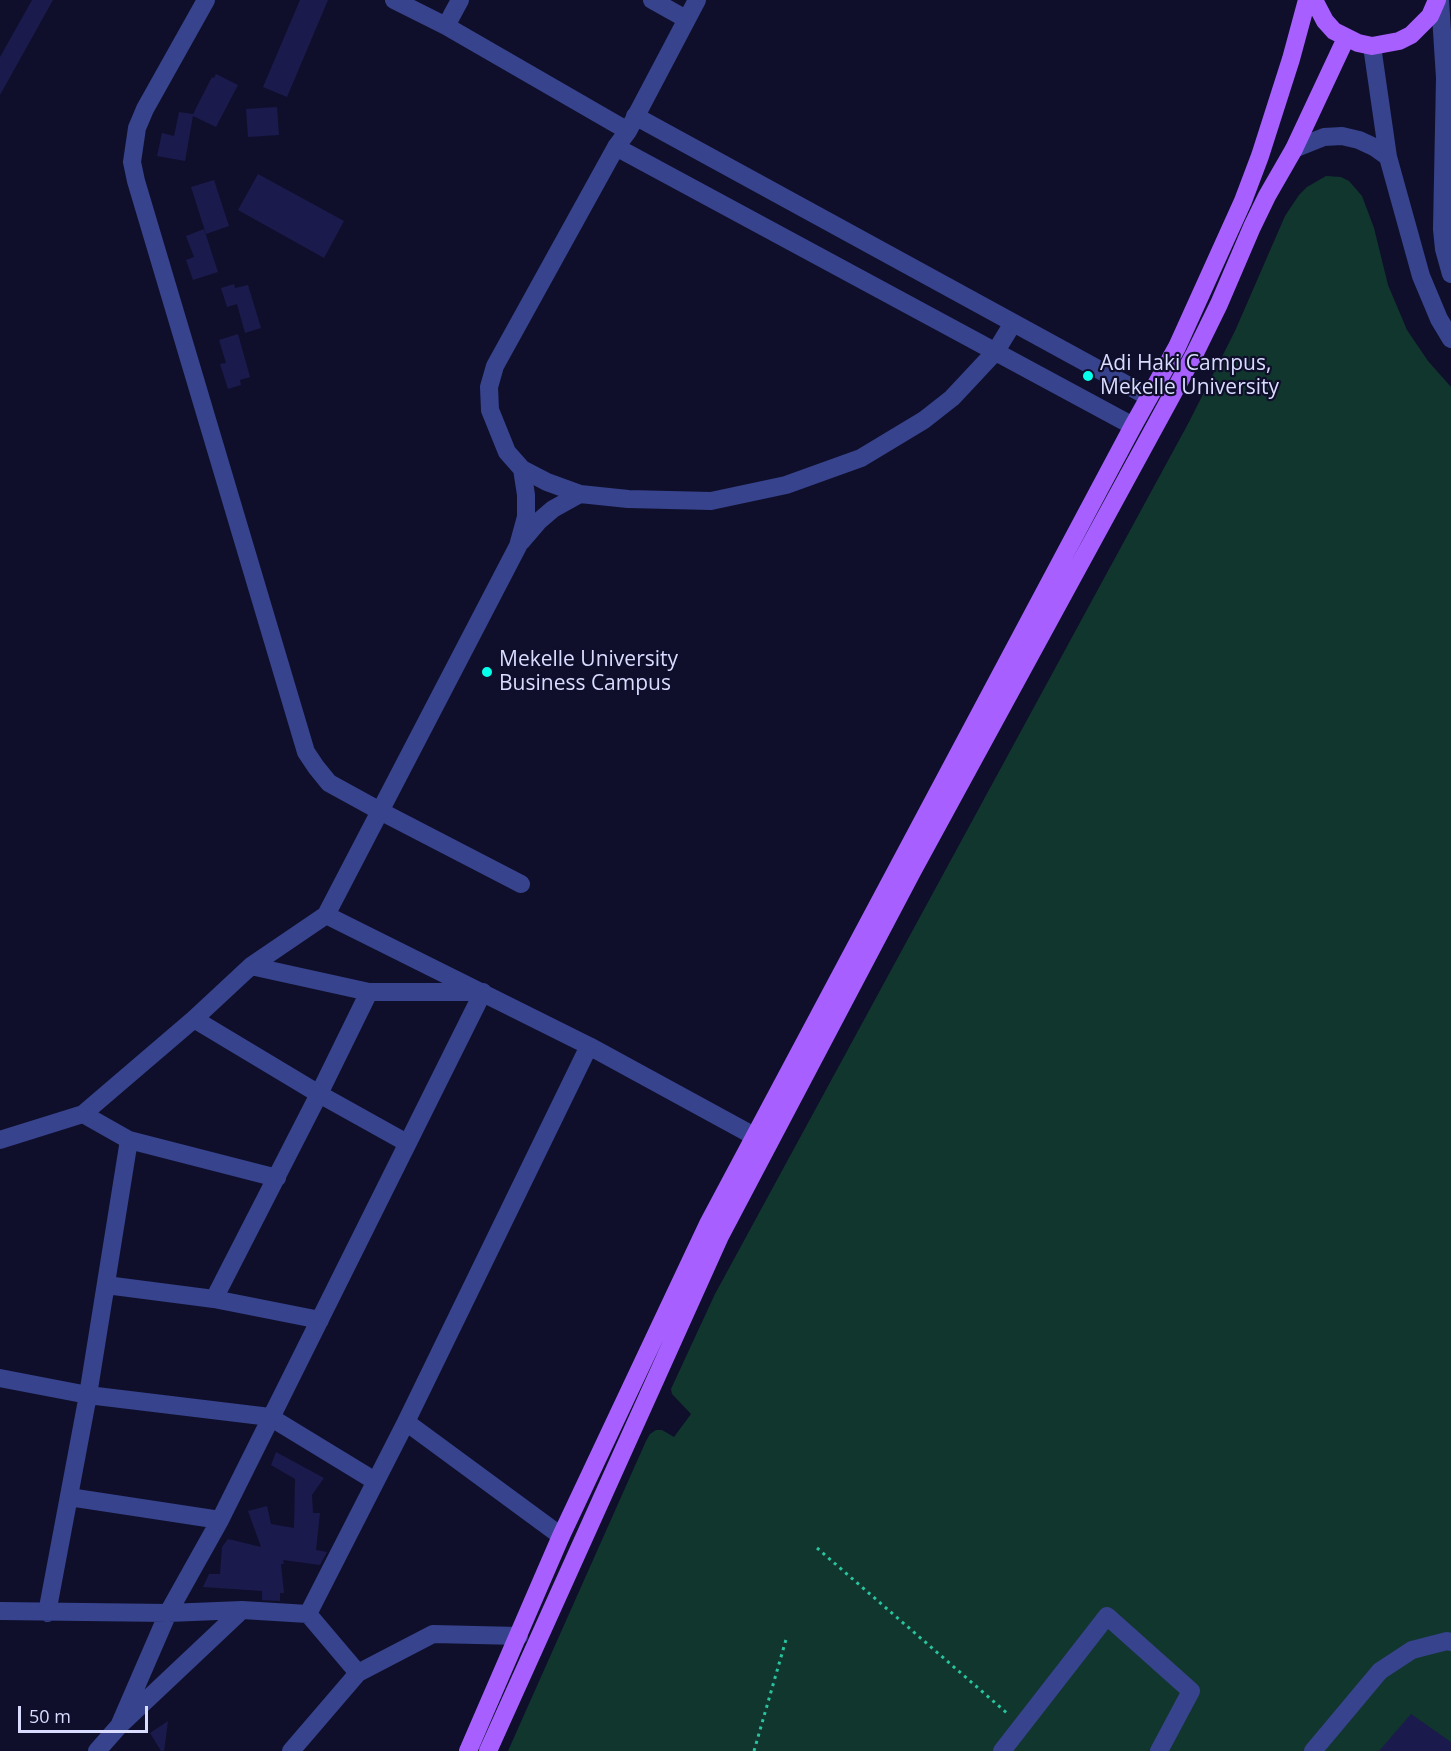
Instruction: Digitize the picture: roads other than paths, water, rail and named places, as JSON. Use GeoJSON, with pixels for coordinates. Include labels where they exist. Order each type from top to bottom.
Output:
{"type":"FeatureCollection","features":[{"type":"Feature","properties":{"kind":"main road"},"geometry":{"type":"LineString","coordinates":[[468,1751],[561,1536],[708,1224],[1177,347],[1243,201],[1282,90],[1307,0]]}},
{"type":"Feature","properties":{"kind":"main road"},"geometry":{"type":"LineString","coordinates":[[1314,0],[1325,21],[1346,39],[1372,46],[1399,41],[1411,35],[1430,16],[1439,0]]}},
{"type":"Feature","properties":{"kind":"main road"},"geometry":{"type":"LineString","coordinates":[[488,1751],[720,1236],[919,860],[1195,352],[1267,196],[1294,150],[1346,39]]}},
{"type":"Feature","properties":{"kind":"street"},"geometry":{"type":"LineString","coordinates":[[206,0],[145,109],[137,128],[132,162],[135,181],[306,752],[329,783],[521,884]]}},
{"type":"Feature","properties":{"kind":"street"},"geometry":{"type":"LineString","coordinates":[[394,0],[1013,323],[1149,397]]}},
{"type":"Feature","properties":{"kind":"street"},"geometry":{"type":"LineString","coordinates":[[446,26],[460,0]]}},
{"type":"Feature","properties":{"kind":"street"},"geometry":{"type":"LineString","coordinates":[[652,0],[686,20]]}},
{"type":"Feature","properties":{"kind":"street"},"geometry":{"type":"LineString","coordinates":[[697,0],[631,124],[616,147],[495,366],[489,387],[490,410],[507,452],[522,468],[547,482],[580,494],[657,500],[711,501],[786,485],[861,458],[924,420],[952,398],[996,351],[1013,323]]}},
{"type":"Feature","properties":{"kind":"street"},"geometry":{"type":"LineString","coordinates":[[1439,0],[1445,78],[1442,229],[1444,249],[1451,273]]}},
{"type":"Feature","properties":{"kind":"street"},"geometry":{"type":"LineString","coordinates":[[1372,46],[1388,157],[1421,276],[1438,319],[1451,339]]}},
{"type":"Feature","properties":{"kind":"street"},"geometry":{"type":"LineString","coordinates":[[1294,150],[1324,137],[1342,136],[1359,140],[1388,157]]}},
{"type":"Feature","properties":{"kind":"street"},"geometry":{"type":"LineString","coordinates":[[616,147],[1133,426]]}},
{"type":"Feature","properties":{"kind":"street"},"geometry":{"type":"LineString","coordinates":[[0,1140],[83,1114],[194,1019],[251,966],[326,915],[518,546],[526,517],[522,468]]}},
{"type":"Feature","properties":{"kind":"street"},"geometry":{"type":"LineString","coordinates":[[518,546],[553,508],[580,494]]}},
{"type":"Feature","properties":{"kind":"street"},"geometry":{"type":"LineString","coordinates":[[326,915],[589,1046],[754,1136]]}},
{"type":"Feature","properties":{"kind":"street"},"geometry":{"type":"LineString","coordinates":[[251,966],[369,992],[483,992]]}},
{"type":"Feature","properties":{"kind":"street"},"geometry":{"type":"LineString","coordinates":[[214,1299],[369,992]]}},
{"type":"Feature","properties":{"kind":"street"},"geometry":{"type":"LineString","coordinates":[[119,1726],[168,1613],[219,1520],[483,992]]}},
{"type":"Feature","properties":{"kind":"street"},"geometry":{"type":"LineString","coordinates":[[194,1019],[319,1094],[407,1143]]}},
{"type":"Feature","properties":{"kind":"street"},"geometry":{"type":"LineString","coordinates":[[308,1614],[406,1422],[589,1046]]}},
{"type":"Feature","properties":{"kind":"street"},"geometry":{"type":"LineString","coordinates":[[83,1114],[129,1140],[277,1178]]}},
{"type":"Feature","properties":{"kind":"street"},"geometry":{"type":"LineString","coordinates":[[47,1613],[88,1395],[129,1140]]}},
{"type":"Feature","properties":{"kind":"street"},"geometry":{"type":"LineString","coordinates":[[106,1285],[214,1299],[320,1320]]}},
{"type":"Feature","properties":{"kind":"street"},"geometry":{"type":"LineString","coordinates":[[0,1377],[88,1395],[270,1418],[375,1481]]}},
{"type":"Feature","properties":{"kind":"street"},"geometry":{"type":"LineString","coordinates":[[406,1422],[561,1536]]}},
{"type":"Feature","properties":{"kind":"street"},"geometry":{"type":"LineString","coordinates":[[69,1497],[219,1520]]}},
{"type":"Feature","properties":{"kind":"street"},"geometry":{"type":"LineString","coordinates":[[97,1751],[119,1726],[242,1610]]}},
{"type":"Feature","properties":{"kind":"street"},"geometry":{"type":"LineString","coordinates":[[0,1611],[168,1613],[242,1610],[308,1614],[358,1673]]}},
{"type":"Feature","properties":{"kind":"street"},"geometry":{"type":"LineString","coordinates":[[1002,1751],[1107,1616],[1191,1691],[1159,1751]]}},
{"type":"Feature","properties":{"kind":"street"},"geometry":{"type":"LineString","coordinates":[[291,1751],[358,1673],[433,1634],[519,1636]]}},
{"type":"Feature","properties":{"kind":"street"},"geometry":{"type":"LineString","coordinates":[[1313,1751],[1380,1671],[1412,1650],[1451,1642]]}},
{"type":"Feature","properties":{"kind":"place","name":"Adi Haki Campus, Mekelle University"},"geometry":{"type":"Point","coordinates":[1088,376]}},
{"type":"Feature","properties":{"kind":"place","name":"Mekelle University Business Campus"},"geometry":{"type":"Point","coordinates":[487,672]}}]}
